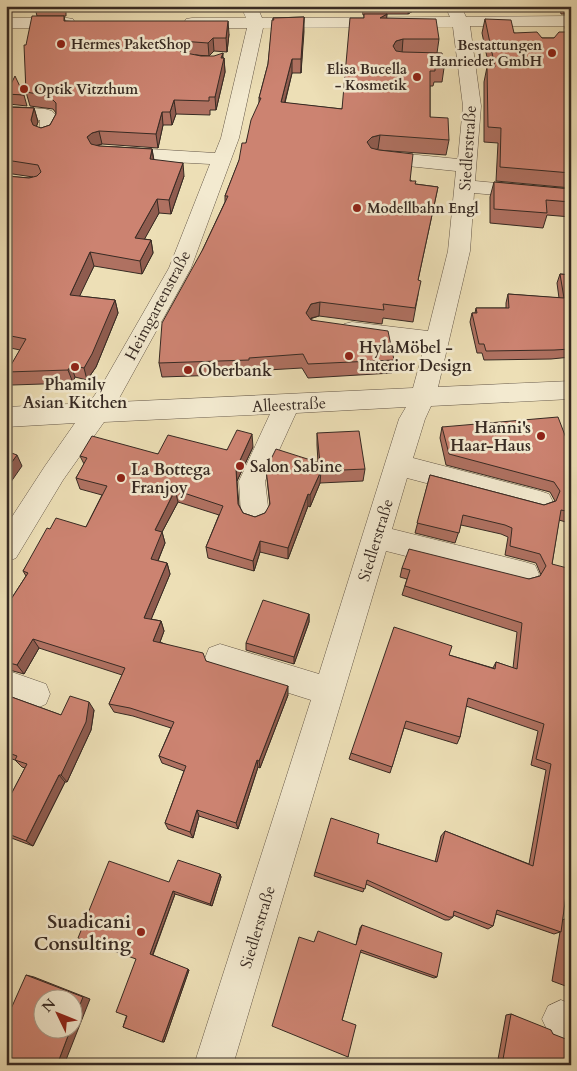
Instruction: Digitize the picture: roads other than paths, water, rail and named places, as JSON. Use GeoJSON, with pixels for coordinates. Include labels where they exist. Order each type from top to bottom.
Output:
{"type":"FeatureCollection","features":[{"type":"Feature","properties":{"kind":"street"},"geometry":{"type":"LineString","coordinates":[[171,23],[252,15],[460,11],[540,28],[571,21]]}},
{"type":"Feature","properties":{"kind":"street","name":"Siedlerstraße"},"geometry":{"type":"LineString","coordinates":[[213,1065],[234,1002],[412,419],[423,398],[459,251],[472,106],[457,60],[460,11]]}},
{"type":"Feature","properties":{"kind":"street","name":"Heimgartenstraße"},"geometry":{"type":"LineString","coordinates":[[6,550],[51,477],[110,392],[180,268],[230,138],[252,15]]}},
{"type":"Feature","properties":{"kind":"street"},"geometry":{"type":"LineString","coordinates":[[6,22],[82,22]]}},
{"type":"Feature","properties":{"kind":"street"},"geometry":{"type":"LineString","coordinates":[[6,112],[39,114],[49,118],[45,134]]}},
{"type":"Feature","properties":{"kind":"street"},"geometry":{"type":"LineString","coordinates":[[102,152],[222,159]]}},
{"type":"Feature","properties":{"kind":"street"},"geometry":{"type":"LineString","coordinates":[[378,157],[465,178],[566,193]]}},
{"type":"Feature","properties":{"kind":"street"},"geometry":{"type":"LineString","coordinates":[[329,327],[437,341]]}},
{"type":"Feature","properties":{"kind":"street","name":"Alleestraße"},"geometry":{"type":"LineString","coordinates":[[6,417],[571,390]]}},
{"type":"Feature","properties":{"kind":"street"},"geometry":{"type":"LineString","coordinates":[[255,515],[252,481],[287,404]]}},
{"type":"Feature","properties":{"kind":"street"},"geometry":{"type":"LineString","coordinates":[[398,465],[540,502]]}},
{"type":"Feature","properties":{"kind":"street"},"geometry":{"type":"LineString","coordinates":[[376,537],[525,574]]}},
{"type":"Feature","properties":{"kind":"street"},"geometry":{"type":"LineString","coordinates":[[220,658],[328,691]]}},
{"type":"Feature","properties":{"kind":"street"},"geometry":{"type":"LineString","coordinates":[[6,684],[35,694]]}},
{"type":"Feature","properties":{"kind":"place","name":"Hermes PaketShop"},"geometry":{"type":"Point","coordinates":[61,44]}},
{"type":"Feature","properties":{"kind":"place","name":"Bestattungen Hanrieder GmbH"},"geometry":{"type":"Point","coordinates":[552,53]}},
{"type":"Feature","properties":{"kind":"place","name":"Elisa Bucella - Kosmetik"},"geometry":{"type":"Point","coordinates":[417,77]}},
{"type":"Feature","properties":{"kind":"place","name":"Optik Vitzthum"},"geometry":{"type":"Point","coordinates":[24,89]}},
{"type":"Feature","properties":{"kind":"place","name":"Modellbahn Engl"},"geometry":{"type":"Point","coordinates":[357,208]}},
{"type":"Feature","properties":{"kind":"place","name":"HylaMöbel - Interior Design"},"geometry":{"type":"Point","coordinates":[349,356]}},
{"type":"Feature","properties":{"kind":"place","name":"Phamily Asian Kitchen"},"geometry":{"type":"Point","coordinates":[75,367]}},
{"type":"Feature","properties":{"kind":"place","name":"Oberbank"},"geometry":{"type":"Point","coordinates":[188,370]}},
{"type":"Feature","properties":{"kind":"place","name":"Hanni's Haar-Haus"},"geometry":{"type":"Point","coordinates":[541,436]}},
{"type":"Feature","properties":{"kind":"place","name":"Salon Sabine"},"geometry":{"type":"Point","coordinates":[240,466]}},
{"type":"Feature","properties":{"kind":"place","name":"La Bottega Franjoy"},"geometry":{"type":"Point","coordinates":[121,478]}},
{"type":"Feature","properties":{"kind":"place","name":"Suadicani Consulting"},"geometry":{"type":"Point","coordinates":[141,932]}}]}
